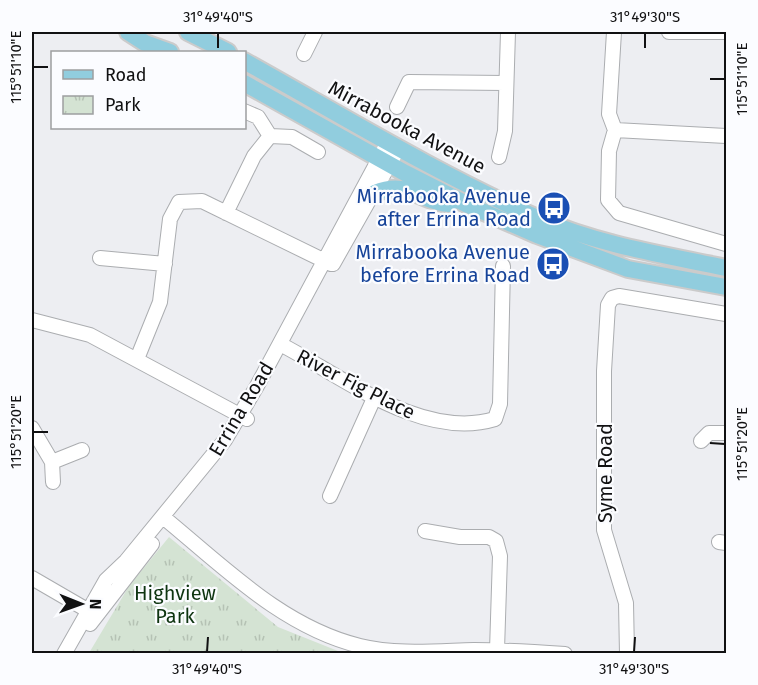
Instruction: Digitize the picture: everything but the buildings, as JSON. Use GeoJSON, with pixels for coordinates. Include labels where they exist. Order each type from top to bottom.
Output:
{"type":"FeatureCollection","features":[{"type":"Feature","properties":{"kind":"main road"},"geometry":{"type":"LineString","coordinates":[[128,32],[145,43],[167,51]]}},
{"type":"Feature","properties":{"kind":"main road"},"geometry":{"type":"LineString","coordinates":[[188,32],[226,51]]}},
{"type":"Feature","properties":{"kind":"main road","name":"Mirrabooka Avenue"},"geometry":{"type":"LineString","coordinates":[[246,63],[393,146],[543,220],[624,247],[726,268]]}},
{"type":"Feature","properties":{"kind":"main road","name":"Mirrabooka Avenue"},"geometry":{"type":"LineString","coordinates":[[246,84],[385,162],[468,205],[628,269],[726,287]]}},
{"type":"Feature","properties":{"kind":"main road"},"geometry":{"type":"LineString","coordinates":[[375,193],[386,189],[407,189],[443,204],[468,205]]}},
{"type":"Feature","properties":{"kind":"street"},"geometry":{"type":"LineString","coordinates":[[304,54],[315,32]]}},
{"type":"Feature","properties":{"kind":"street"},"geometry":{"type":"LineString","coordinates":[[499,157],[505,131],[508,32]]}},
{"type":"Feature","properties":{"kind":"street"},"geometry":{"type":"LineString","coordinates":[[614,32],[609,114],[615,130],[609,151],[608,200],[619,213],[726,244]]}},
{"type":"Feature","properties":{"kind":"street"},"geometry":{"type":"LineString","coordinates":[[669,32],[726,33]]}},
{"type":"Feature","properties":{"kind":"street"},"geometry":{"type":"LineString","coordinates":[[397,107],[409,82],[505,83]]}},
{"type":"Feature","properties":{"kind":"street"},"geometry":{"type":"LineString","coordinates":[[246,112],[258,117],[270,136]]}},
{"type":"Feature","properties":{"kind":"street"},"geometry":{"type":"LineString","coordinates":[[615,130],[726,136]]}},
{"type":"Feature","properties":{"kind":"street"},"geometry":{"type":"LineString","coordinates":[[270,136],[292,137],[318,152]]}},
{"type":"Feature","properties":{"kind":"street"},"geometry":{"type":"LineString","coordinates":[[226,213],[254,156],[270,136]]}},
{"type":"Feature","properties":{"kind":"street","name":"Errina Road"},"geometry":{"type":"LineString","coordinates":[[64,654],[92,612],[166,519],[220,461],[393,146]]}},
{"type":"Feature","properties":{"kind":"street","name":"Errina Road"},"geometry":{"type":"LineString","coordinates":[[329,263],[375,193],[385,162]]}},
{"type":"Feature","properties":{"kind":"street"},"geometry":{"type":"LineString","coordinates":[[137,359],[160,302],[170,219],[175,197],[202,201],[329,263]]}},
{"type":"Feature","properties":{"kind":"street"},"geometry":{"type":"LineString","coordinates":[[100,258],[165,264]]}},
{"type":"Feature","properties":{"kind":"street","name":"River Fig Place"},"geometry":{"type":"LineString","coordinates":[[284,346],[375,396],[435,422],[477,424],[495,419],[500,404],[503,266]]}},
{"type":"Feature","properties":{"kind":"street","name":"Syme Road"},"geometry":{"type":"LineString","coordinates":[[627,654],[626,603],[604,530],[604,371],[608,305],[612,298],[619,296],[726,314]]}},
{"type":"Feature","properties":{"kind":"street"},"geometry":{"type":"LineString","coordinates":[[32,320],[90,335],[243,417]]}},
{"type":"Feature","properties":{"kind":"street"},"geometry":{"type":"LineString","coordinates":[[330,496],[375,396]]}},
{"type":"Feature","properties":{"kind":"street"},"geometry":{"type":"LineString","coordinates":[[32,428],[52,462],[53,482]]}},
{"type":"Feature","properties":{"kind":"street"},"geometry":{"type":"LineString","coordinates":[[701,441],[709,433],[726,434]]}},
{"type":"Feature","properties":{"kind":"street"},"geometry":{"type":"LineString","coordinates":[[52,462],[82,450]]}},
{"type":"Feature","properties":{"kind":"street"},"geometry":{"type":"LineString","coordinates":[[166,519],[279,611],[335,638],[361,646],[400,651],[497,650],[565,654]]}},
{"type":"Feature","properties":{"kind":"street"},"geometry":{"type":"LineString","coordinates":[[424,531],[460,537],[489,537],[496,541],[500,556],[497,650]]}},
{"type":"Feature","properties":{"kind":"street"},"geometry":{"type":"LineString","coordinates":[[32,578],[92,612]]}},
{"type":"Feature","properties":{"kind":"street","name":"Errina Road"},"geometry":{"type":"LineString","coordinates":[[74,654],[92,612]]}},
{"type":"Feature","properties":{"kind":"green space","name":"Highview Park"},"geometry":{"type":"Polygon","coordinates":[[[169,537],[278,627],[343,653],[89,653],[129,586],[169,537]]]}},
{"type":"Feature","properties":{"kind":"place","name":"Mirrabooka Avenue after Errina Road"},"geometry":{"type":"Point","coordinates":[554,208]}},
{"type":"Feature","properties":{"kind":"place","name":"Mirrabooka Avenue before Errina Road"},"geometry":{"type":"Point","coordinates":[553,264]}}]}
